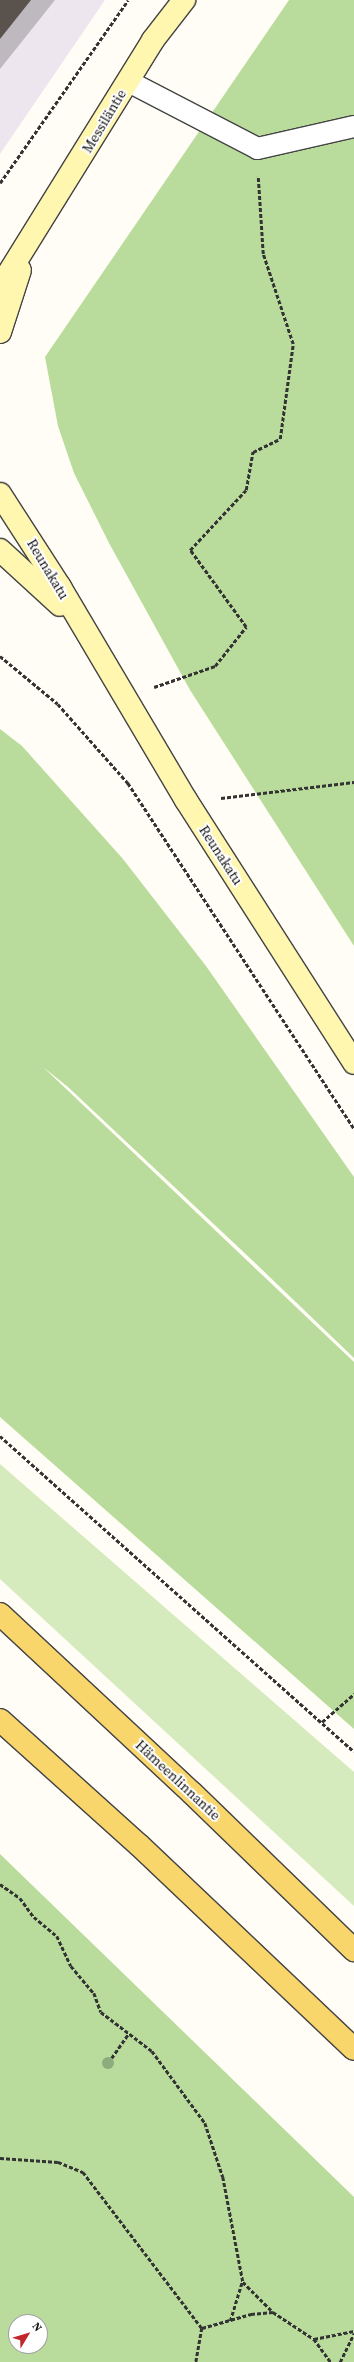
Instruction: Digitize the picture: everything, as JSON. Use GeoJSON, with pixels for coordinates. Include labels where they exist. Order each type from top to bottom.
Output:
{"type":"FeatureCollection","features":[{"type":"Feature","properties":{"kind":"main road","name":"Hämeenlinnantie"},"geometry":{"type":"LineString","coordinates":[[0,1614],[192,1792],[354,1950]]}},
{"type":"Feature","properties":{"kind":"main road"},"geometry":{"type":"LineString","coordinates":[[0,1720],[354,2049]]}},
{"type":"Feature","properties":{"kind":"street","name":"Messiläntie"},"geometry":{"type":"LineString","coordinates":[[0,287],[27,246],[153,40],[184,0]]}},
{"type":"Feature","properties":{"kind":"street","name":"Messiläntie"},"geometry":{"type":"LineString","coordinates":[[0,332],[27,246]]}},
{"type":"Feature","properties":{"kind":"street","name":"Reunakatu"},"geometry":{"type":"LineString","coordinates":[[0,494],[60,587],[92,646],[187,802],[354,1063]]}},
{"type":"Feature","properties":{"kind":"street","name":"Reunakatu"},"geometry":{"type":"LineString","coordinates":[[0,550],[50,594],[92,646]]}},
{"type":"Feature","properties":{"kind":"lane"},"geometry":{"type":"LineString","coordinates":[[128,81],[257,148],[354,126]]}},
{"type":"Feature","properties":{"kind":"path"},"geometry":{"type":"LineString","coordinates":[[0,183],[128,0]]}},
{"type":"Feature","properties":{"kind":"path"},"geometry":{"type":"LineString","coordinates":[[123,697],[215,666],[246,627],[190,550],[246,490],[253,452],[280,439],[293,344],[263,254],[257,148]]}},
{"type":"Feature","properties":{"kind":"path"},"geometry":{"type":"LineString","coordinates":[[0,656],[58,704],[128,784],[354,1129]]}},
{"type":"Feature","properties":{"kind":"path"},"geometry":{"type":"LineString","coordinates":[[187,802],[354,782]]}},
{"type":"Feature","properties":{"kind":"path"},"geometry":{"type":"LineString","coordinates":[[0,1436],[354,1751]]}},
{"type":"Feature","properties":{"kind":"path"},"geometry":{"type":"LineString","coordinates":[[322,1722],[354,1694]]}},
{"type":"Feature","properties":{"kind":"path"},"geometry":{"type":"LineString","coordinates":[[0,1884],[20,1898],[57,1936],[71,1966],[94,1993],[101,2012],[152,2051],[205,2123],[223,2177],[243,2282],[230,2322]]}},
{"type":"Feature","properties":{"kind":"path"},"geometry":{"type":"LineString","coordinates":[[108,2063],[128,2034]]}},
{"type":"Feature","properties":{"kind":"path"},"geometry":{"type":"LineString","coordinates":[[0,2158],[58,2162],[83,2172],[118,2222],[202,2328],[196,2362]]}},
{"type":"Feature","properties":{"kind":"path"},"geometry":{"type":"LineString","coordinates":[[243,2282],[273,2312],[314,2339],[331,2362]]}},
{"type":"Feature","properties":{"kind":"path"},"geometry":{"type":"LineString","coordinates":[[202,2328],[230,2322],[251,2314],[273,2312]]}},
{"type":"Feature","properties":{"kind":"path"},"geometry":{"type":"LineString","coordinates":[[314,2339],[354,2332]]}},
{"type":"Feature","properties":{"kind":"path"},"geometry":{"type":"LineString","coordinates":[[340,2362],[354,2332]]}},
{"type":"Feature","properties":{"kind":"shaded area"},"geometry":{"type":"Polygon","coordinates":[[[0,0],[105,0],[0,154],[0,0]]]}},
{"type":"Feature","properties":{"kind":"green space"},"geometry":{"type":"Polygon","coordinates":[[[289,0],[354,0],[354,946],[190,690],[109,543],[74,473],[58,426],[45,357],[289,0]]]}},
{"type":"Feature","properties":{"kind":"green space"},"geometry":{"type":"Polygon","coordinates":[[[0,729],[22,746],[123,859],[206,966],[354,1177],[354,1358],[68,1087],[43,1067],[354,1362],[354,1729],[0,1417],[0,729]]]}},
{"type":"Feature","properties":{"kind":"green space"},"geometry":{"type":"Polygon","coordinates":[[[0,1464],[354,1772],[354,1906],[0,1579],[0,1464]]]}},
{"type":"Feature","properties":{"kind":"green space"},"geometry":{"type":"Polygon","coordinates":[[[0,1854],[354,2197],[354,2362],[0,2362],[0,1854]]]}},
{"type":"Feature","properties":{"kind":"building"},"geometry":{"type":"Polygon","coordinates":[[[0,0],[31,0],[0,39],[0,0]]]}}]}
